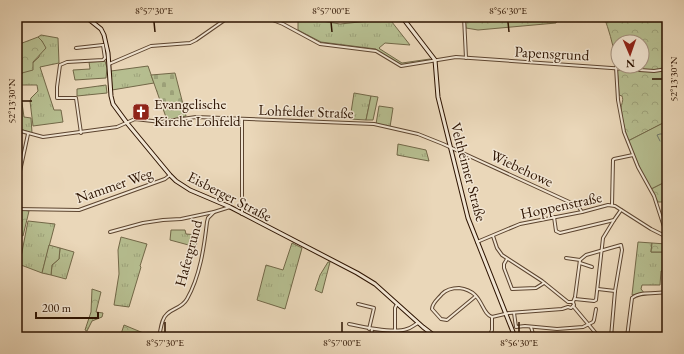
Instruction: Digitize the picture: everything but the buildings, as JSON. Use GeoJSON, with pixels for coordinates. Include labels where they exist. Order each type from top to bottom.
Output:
{"type":"FeatureCollection","features":[{"type":"Feature","properties":{"kind":"main road","name":"Eisberger Straße"},"geometry":{"type":"LineString","coordinates":[[86,17],[101,28],[109,64],[111,96],[114,104],[127,123],[176,181],[190,190],[230,207],[357,273],[375,284],[418,323],[436,337]]}},
{"type":"Feature","properties":{"kind":"main road"},"geometry":{"type":"LineString","coordinates":[[402,17],[435,60]]}},
{"type":"Feature","properties":{"kind":"main road","name":"Veltheimer Straße"},"geometry":{"type":"LineString","coordinates":[[435,60],[438,97],[468,218],[515,337]]}},
{"type":"Feature","properties":{"kind":"street"},"geometry":{"type":"LineString","coordinates":[[109,64],[151,46],[190,43],[229,17]]}},
{"type":"Feature","properties":{"kind":"street","name":"Papensgrund"},"geometry":{"type":"LineString","coordinates":[[265,17],[283,24],[320,44],[376,51],[401,66],[435,60],[466,58],[610,67]]}},
{"type":"Feature","properties":{"kind":"street"},"geometry":{"type":"LineString","coordinates":[[464,17],[466,58]]}},
{"type":"Feature","properties":{"kind":"street"},"geometry":{"type":"LineString","coordinates":[[76,48],[105,44],[105,58],[103,60],[67,62],[60,65],[57,98],[76,98],[80,132]]}},
{"type":"Feature","properties":{"kind":"street","name":"Papensgrund"},"geometry":{"type":"LineString","coordinates":[[650,70],[667,69]]}},
{"type":"Feature","properties":{"kind":"street"},"geometry":{"type":"LineString","coordinates":[[616,74],[618,100],[622,124],[640,172],[652,190],[667,236]]}},
{"type":"Feature","properties":{"kind":"street","name":"Lohfelder Straße"},"geometry":{"type":"LineString","coordinates":[[17,130],[43,137],[117,127],[135,119],[161,122],[187,118],[374,124],[418,134],[450,148]]}},
{"type":"Feature","properties":{"kind":"street"},"geometry":{"type":"LineString","coordinates":[[242,119],[242,214]]}},
{"type":"Feature","properties":{"kind":"street"},"geometry":{"type":"LineString","coordinates":[[17,185],[28,134]]}},
{"type":"Feature","properties":{"kind":"street","name":"Wiebehowe"},"geometry":{"type":"LineString","coordinates":[[450,148],[578,206],[582,212]]}},
{"type":"Feature","properties":{"kind":"street"},"geometry":{"type":"LineString","coordinates":[[612,205],[613,160],[633,155]]}},
{"type":"Feature","properties":{"kind":"street","name":"Nammer Weg"},"geometry":{"type":"LineString","coordinates":[[17,209],[79,210],[165,179],[170,175]]}},
{"type":"Feature","properties":{"kind":"street","name":"Hoppenstraße"},"geometry":{"type":"LineString","coordinates":[[477,242],[520,224],[612,205],[651,229],[667,236]]}},
{"type":"Feature","properties":{"kind":"street"},"geometry":{"type":"LineString","coordinates":[[110,232],[142,223],[182,219],[230,207]]}},
{"type":"Feature","properties":{"kind":"street"},"geometry":{"type":"LineString","coordinates":[[575,299],[596,301],[603,238],[621,210]]}},
{"type":"Feature","properties":{"kind":"street","name":"Hafergrund"},"geometry":{"type":"LineString","coordinates":[[159,337],[165,316],[186,301],[192,289],[202,253],[208,218],[214,212]]}},
{"type":"Feature","properties":{"kind":"street"},"geometry":{"type":"LineString","coordinates":[[554,217],[556,231],[560,233],[614,220]]}},
{"type":"Feature","properties":{"kind":"street"},"geometry":{"type":"LineString","coordinates":[[493,236],[499,252],[544,283],[568,302],[573,302]]}},
{"type":"Feature","properties":{"kind":"street"},"geometry":{"type":"LineString","coordinates":[[599,337],[573,306],[580,261],[586,255],[621,245],[622,250],[615,291],[611,337]]}},
{"type":"Feature","properties":{"kind":"street"},"geometry":{"type":"LineString","coordinates":[[507,258],[504,268],[512,289],[536,288],[544,283]]}},
{"type":"Feature","properties":{"kind":"street"},"geometry":{"type":"LineString","coordinates":[[566,258],[580,261],[592,267]]}},
{"type":"Feature","properties":{"kind":"street"},"geometry":{"type":"LineString","coordinates":[[476,296],[448,320],[441,319],[432,309],[432,306],[439,298],[452,288],[466,290],[476,296],[488,315],[492,317],[514,313],[562,309],[568,307],[571,308],[573,306]]}},
{"type":"Feature","properties":{"kind":"street"},"geometry":{"type":"LineString","coordinates":[[598,289],[615,291]]}},
{"type":"Feature","properties":{"kind":"street"},"geometry":{"type":"LineString","coordinates":[[653,334],[627,336],[632,298],[634,296],[667,292]]}},
{"type":"Feature","properties":{"kind":"street"},"geometry":{"type":"LineString","coordinates":[[568,302],[568,307]]}},
{"type":"Feature","properties":{"kind":"street"},"geometry":{"type":"LineString","coordinates":[[358,304],[374,308],[370,329],[371,337]]}},
{"type":"Feature","properties":{"kind":"street"},"geometry":{"type":"LineString","coordinates":[[395,330],[395,308],[397,304]]}},
{"type":"Feature","properties":{"kind":"street"},"geometry":{"type":"LineString","coordinates":[[514,313],[516,327],[566,328],[590,325],[594,320],[596,309]]}},
{"type":"Feature","properties":{"kind":"street"},"geometry":{"type":"LineString","coordinates":[[489,337],[492,330],[492,317]]}},
{"type":"Feature","properties":{"kind":"street"},"geometry":{"type":"LineString","coordinates":[[349,324],[370,329],[404,330],[418,323]]}},
{"type":"Feature","properties":{"kind":"street"},"geometry":{"type":"LineString","coordinates":[[531,327],[534,337]]}},
{"type":"Feature","properties":{"kind":"green space"},"geometry":{"type":"Polygon","coordinates":[[[298,17],[309,17],[310,19],[340,24],[369,21],[369,19],[374,17],[388,17],[410,45],[385,43],[379,48],[380,49],[402,63],[431,60],[401,65],[376,49],[321,42],[298,30],[298,17]]]}},
{"type":"Feature","properties":{"kind":"green space"},"geometry":{"type":"Polygon","coordinates":[[[465,17],[604,17],[557,20],[556,23],[478,30],[466,28],[465,17]]]}},
{"type":"Feature","properties":{"kind":"green space"},"geometry":{"type":"Polygon","coordinates":[[[604,17],[667,17],[667,121],[628,141],[621,113],[623,98],[619,95],[618,74],[650,74],[650,34],[610,34],[610,36],[604,17]]]}},
{"type":"Feature","properties":{"kind":"green space"},"geometry":{"type":"Polygon","coordinates":[[[41,35],[58,38],[59,63],[40,67],[54,110],[61,110],[63,122],[33,126],[30,101],[38,91],[37,85],[21,85],[17,82],[22,73],[39,57],[42,41],[38,37],[41,35]]]}},
{"type":"Feature","properties":{"kind":"green space"},"geometry":{"type":"Polygon","coordinates":[[[38,37],[46,48],[33,62],[33,70],[22,73],[17,82],[17,45],[38,37]]]}},
{"type":"Feature","properties":{"kind":"green space"},"geometry":{"type":"Polygon","coordinates":[[[105,61],[107,68],[106,78],[75,80],[73,70],[90,69],[89,62],[105,61]]]}},
{"type":"Feature","properties":{"kind":"green space"},"geometry":{"type":"Polygon","coordinates":[[[148,66],[154,83],[112,90],[111,71],[148,66]]]}},
{"type":"Feature","properties":{"kind":"green space"},"geometry":{"type":"Polygon","coordinates":[[[175,73],[186,116],[167,120],[151,75],[175,73]]]}},
{"type":"Feature","properties":{"kind":"green space"},"geometry":{"type":"Polygon","coordinates":[[[106,85],[107,93],[77,96],[77,89],[106,85]]]}},
{"type":"Feature","properties":{"kind":"green space"},"geometry":{"type":"Polygon","coordinates":[[[354,93],[371,96],[366,120],[350,119],[354,93]]]}},
{"type":"Feature","properties":{"kind":"green space"},"geometry":{"type":"Polygon","coordinates":[[[371,96],[378,97],[373,120],[366,120],[371,96]]]}},
{"type":"Feature","properties":{"kind":"green space"},"geometry":{"type":"Polygon","coordinates":[[[22,103],[24,117],[31,118],[32,133],[17,128],[17,104],[22,103]]]}},
{"type":"Feature","properties":{"kind":"green space"},"geometry":{"type":"Polygon","coordinates":[[[379,106],[393,108],[390,127],[376,124],[379,106]]]}},
{"type":"Feature","properties":{"kind":"green space"},"geometry":{"type":"Polygon","coordinates":[[[667,121],[667,181],[651,189],[628,141],[667,121]]]}},
{"type":"Feature","properties":{"kind":"green space"},"geometry":{"type":"Polygon","coordinates":[[[398,144],[426,150],[429,161],[397,155],[398,144]]]}},
{"type":"Feature","properties":{"kind":"green space"},"geometry":{"type":"Polygon","coordinates":[[[667,181],[667,202],[658,202],[651,189],[667,181]]]}},
{"type":"Feature","properties":{"kind":"green space"},"geometry":{"type":"Polygon","coordinates":[[[17,211],[29,211],[23,236],[20,235],[17,227],[17,211]]]}},
{"type":"Feature","properties":{"kind":"green space"},"geometry":{"type":"Polygon","coordinates":[[[28,221],[55,224],[42,273],[21,265],[20,262],[28,221]]]}},
{"type":"Feature","properties":{"kind":"green space"},"geometry":{"type":"Polygon","coordinates":[[[171,230],[185,230],[186,234],[198,235],[196,247],[170,240],[171,230]]]}},
{"type":"Feature","properties":{"kind":"green space"},"geometry":{"type":"Polygon","coordinates":[[[121,237],[147,244],[129,307],[114,305],[119,274],[118,250],[121,237]]]}},
{"type":"Feature","properties":{"kind":"green space"},"geometry":{"type":"Polygon","coordinates":[[[638,242],[652,243],[651,252],[667,252],[667,271],[661,271],[660,285],[642,285],[641,289],[645,294],[632,295],[638,242]]]}},
{"type":"Feature","properties":{"kind":"green space"},"geometry":{"type":"Polygon","coordinates":[[[292,243],[302,248],[285,309],[257,300],[266,265],[283,270],[292,243]]]}},
{"type":"Feature","properties":{"kind":"green space"},"geometry":{"type":"Polygon","coordinates":[[[652,243],[666,244],[666,252],[651,252],[652,243]]]}},
{"type":"Feature","properties":{"kind":"green space"},"geometry":{"type":"Polygon","coordinates":[[[49,245],[60,248],[59,259],[52,265],[51,275],[42,273],[49,245]]]}},
{"type":"Feature","properties":{"kind":"green space"},"geometry":{"type":"Polygon","coordinates":[[[60,248],[74,252],[66,279],[51,275],[52,265],[59,259],[60,248]]]}},
{"type":"Feature","properties":{"kind":"green space"},"geometry":{"type":"Polygon","coordinates":[[[328,262],[330,262],[322,293],[315,290],[320,275],[328,262]]]}},
{"type":"Feature","properties":{"kind":"green space"},"geometry":{"type":"Polygon","coordinates":[[[92,289],[101,292],[96,312],[103,313],[102,317],[92,321],[87,331],[85,330],[91,312],[92,289]]]}},
{"type":"Feature","properties":{"kind":"green space"},"geometry":{"type":"Polygon","coordinates":[[[124,325],[153,337],[120,337],[124,325]]]}},
{"type":"Feature","properties":{"kind":"waterway"},"geometry":{"type":"LineString","coordinates":[[660,141],[657,135],[664,134],[664,132]]}},
{"type":"Feature","properties":{"kind":"place","name":"Evangelische Kirche Lohfeld"},"geometry":{"type":"Point","coordinates":[141,112]}}]}
